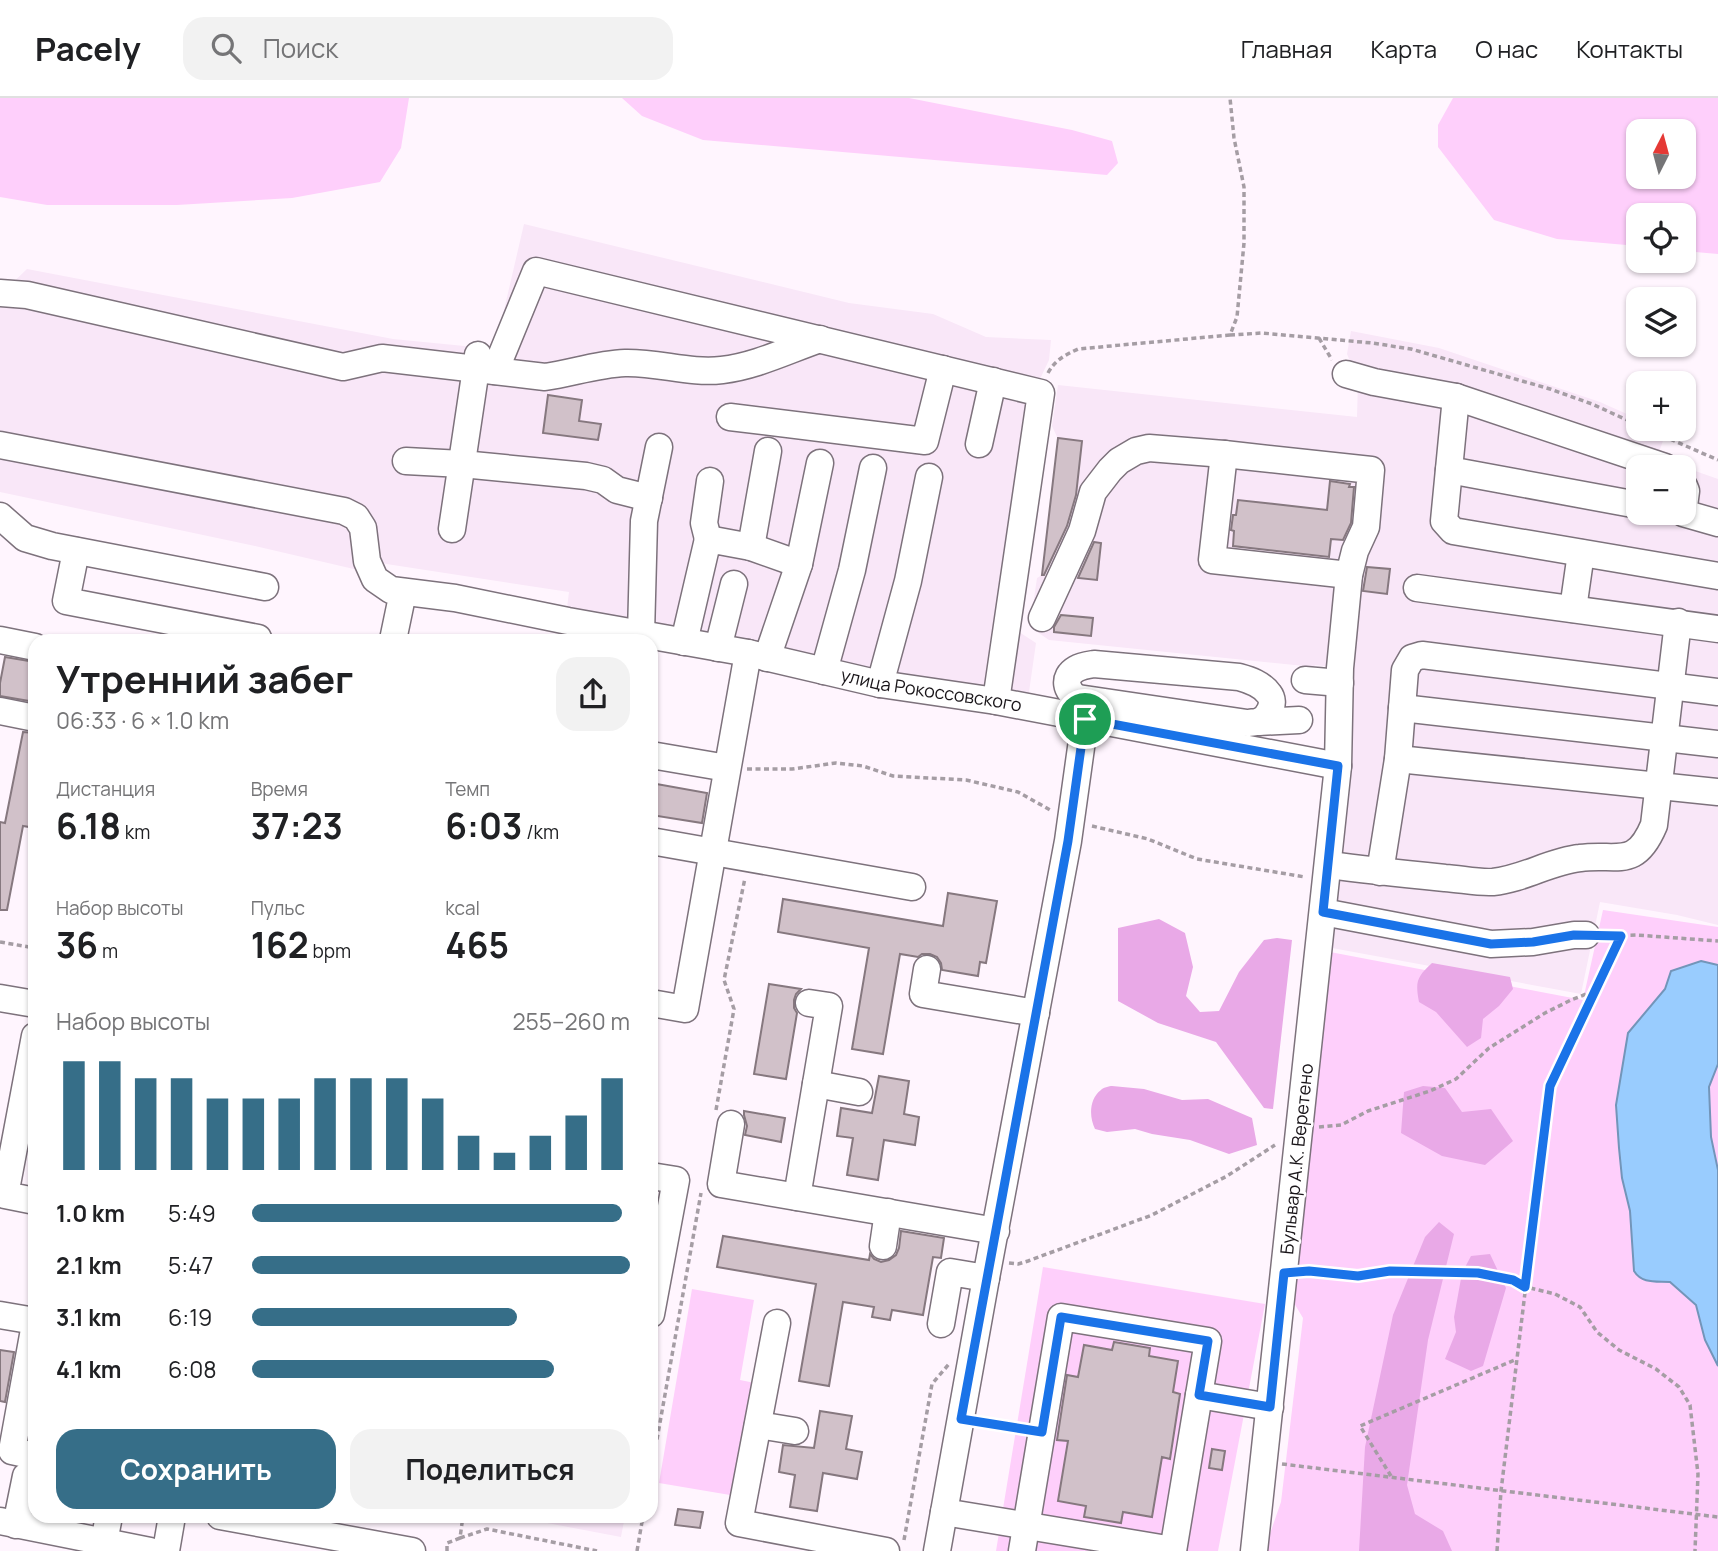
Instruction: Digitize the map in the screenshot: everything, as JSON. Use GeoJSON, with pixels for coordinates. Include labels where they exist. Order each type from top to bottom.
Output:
{"type":"FeatureCollection","features":[{"type":"Feature","properties":{"kind":"street"},"geometry":{"type":"LineString","coordinates":[[452,529],[462,464],[483,365],[536,271],[1041,393],[996,701]]}},
{"type":"Feature","properties":{"kind":"street"},"geometry":{"type":"LineString","coordinates":[[0,293],[27,295],[343,367],[382,358],[483,365],[545,377],[624,363],[656,364],[699,371],[722,370],[748,365],[820,339]]}},
{"type":"Feature","properties":{"kind":"street"},"geometry":{"type":"LineString","coordinates":[[730,418],[925,441],[943,369]]}},
{"type":"Feature","properties":{"kind":"street"},"geometry":{"type":"LineString","coordinates":[[1346,374],[1374,382],[1456,397],[1629,455]]}},
{"type":"Feature","properties":{"kind":"street"},"geometry":{"type":"LineString","coordinates":[[979,444],[993,381]]}},
{"type":"Feature","properties":{"kind":"street"},"geometry":{"type":"LineString","coordinates":[[1456,397],[1444,521],[1453,531],[1718,576]]}},
{"type":"Feature","properties":{"kind":"street"},"geometry":{"type":"LineString","coordinates":[[0,445],[344,511],[356,517],[363,528],[367,561],[375,579],[391,590],[403,592],[394,634]]}},
{"type":"Feature","properties":{"kind":"street"},"geometry":{"type":"LineString","coordinates":[[641,634],[645,521],[659,447]]}},
{"type":"Feature","properties":{"kind":"street"},"geometry":{"type":"LineString","coordinates":[[1042,618],[1082,531],[1093,492],[1119,461],[1136,451],[1149,448],[1224,454],[1213,560],[1349,575]]}},
{"type":"Feature","properties":{"kind":"street"},"geometry":{"type":"LineString","coordinates":[[751,547],[768,452]]}},
{"type":"Feature","properties":{"kind":"street","name":"Бульвар А.К. Веретено"},"geometry":{"type":"LineString","coordinates":[[1224,454],[1371,470],[1366,527],[1355,551],[1349,575],[1340,683],[1338,766],[1328,873],[1254,1551]]}},
{"type":"Feature","properties":{"kind":"street"},"geometry":{"type":"LineString","coordinates":[[406,461],[586,476],[603,480],[617,490],[649,498]]}},
{"type":"Feature","properties":{"kind":"street"},"geometry":{"type":"LineString","coordinates":[[658,1007],[683,1021],[727,768],[758,655],[799,564],[820,463]]}},
{"type":"Feature","properties":{"kind":"street"},"geometry":{"type":"LineString","coordinates":[[824,671],[852,570],[873,468]]}},
{"type":"Feature","properties":{"kind":"street"},"geometry":{"type":"LineString","coordinates":[[1449,470],[1626,503]]}},
{"type":"Feature","properties":{"kind":"street"},"geometry":{"type":"LineString","coordinates":[[880,684],[908,581],[929,477]]}},
{"type":"Feature","properties":{"kind":"street"},"geometry":{"type":"LineString","coordinates":[[684,642],[708,539],[704,523],[710,481]]}},
{"type":"Feature","properties":{"kind":"street"},"geometry":{"type":"LineString","coordinates":[[0,516],[25,538],[52,546],[265,587]]}},
{"type":"Feature","properties":{"kind":"street"},"geometry":{"type":"LineString","coordinates":[[1696,517],[1718,523]]}},
{"type":"Feature","properties":{"kind":"street"},"geometry":{"type":"LineString","coordinates":[[708,539],[751,547],[799,564]]}},
{"type":"Feature","properties":{"kind":"street"},"geometry":{"type":"LineString","coordinates":[[76,551],[66,601],[237,634]]}},
{"type":"Feature","properties":{"kind":"street"},"geometry":{"type":"LineString","coordinates":[[1573,608],[1581,553]]}},
{"type":"Feature","properties":{"kind":"street"},"geometry":{"type":"LineString","coordinates":[[718,648],[734,584]]}},
{"type":"Feature","properties":{"kind":"street"},"geometry":{"type":"LineString","coordinates":[[1417,588],[1718,629]]}},
{"type":"Feature","properties":{"kind":"street","name":"улица Рокоссовского"},"geometry":{"type":"LineString","coordinates":[[403,592],[455,598],[641,634]]}},
{"type":"Feature","properties":{"kind":"street"},"geometry":{"type":"LineString","coordinates":[[1328,873],[1380,872],[1492,882],[1523,876],[1556,863],[1582,857],[1627,858],[1647,841],[1654,825],[1678,622]]}},
{"type":"Feature","properties":{"kind":"street","name":"улица Рокоссовского"},"geometry":{"type":"LineString","coordinates":[[658,637],[758,655],[880,684],[1079,711],[1338,766]]}},
{"type":"Feature","properties":{"kind":"street"},"geometry":{"type":"LineString","coordinates":[[0,640],[28,646]]}},
{"type":"Feature","properties":{"kind":"street"},"geometry":{"type":"LineString","coordinates":[[1380,872],[1398,759],[1405,670],[1412,659],[1422,656],[1718,692]]}},
{"type":"Feature","properties":{"kind":"street"},"geometry":{"type":"LineString","coordinates":[[937,1551],[1070,821],[1079,711],[1067,689],[1067,680],[1077,667],[1094,664],[1239,677],[1255,682],[1271,696],[1272,707],[1267,716],[1258,722]]}},
{"type":"Feature","properties":{"kind":"street"},"geometry":{"type":"LineString","coordinates":[[1306,680],[1340,683]]}},
{"type":"Feature","properties":{"kind":"street"},"geometry":{"type":"LineString","coordinates":[[1402,708],[1718,744]]}},
{"type":"Feature","properties":{"kind":"street"},"geometry":{"type":"LineString","coordinates":[[0,711],[28,717]]}},
{"type":"Feature","properties":{"kind":"street"},"geometry":{"type":"LineString","coordinates":[[1079,711],[1247,723],[1300,720]]}},
{"type":"Feature","properties":{"kind":"street"},"geometry":{"type":"LineString","coordinates":[[658,756],[727,768]]}},
{"type":"Feature","properties":{"kind":"street"},"geometry":{"type":"LineString","coordinates":[[1398,759],[1718,792]]}},
{"type":"Feature","properties":{"kind":"street"},"geometry":{"type":"LineString","coordinates":[[658,842],[912,887]]}},
{"type":"Feature","properties":{"kind":"street"},"geometry":{"type":"LineString","coordinates":[[1323,912],[1491,944],[1586,935]]}},
{"type":"Feature","properties":{"kind":"street"},"geometry":{"type":"LineString","coordinates":[[927,969],[923,994],[1036,1013]]}},
{"type":"Feature","properties":{"kind":"street"},"geometry":{"type":"LineString","coordinates":[[0,998],[28,1003]]}},
{"type":"Feature","properties":{"kind":"street"},"geometry":{"type":"LineString","coordinates":[[797,1197],[829,1006],[809,1003]]}},
{"type":"Feature","properties":{"kind":"street"},"geometry":{"type":"LineString","coordinates":[[28,1073],[5,1195],[28,1200]]}},
{"type":"Feature","properties":{"kind":"street"},"geometry":{"type":"LineString","coordinates":[[816,1084],[859,1091]]}},
{"type":"Feature","properties":{"kind":"street"},"geometry":{"type":"LineString","coordinates":[[731,1124],[721,1184],[996,1231]]}},
{"type":"Feature","properties":{"kind":"street"},"geometry":{"type":"LineString","coordinates":[[658,1176],[677,1180],[658,1278]]}},
{"type":"Feature","properties":{"kind":"street"},"geometry":{"type":"LineString","coordinates":[[883,1246],[888,1212]]}},
{"type":"Feature","properties":{"kind":"street"},"geometry":{"type":"LineString","coordinates":[[941,1324],[950,1272],[986,1278]]}},
{"type":"Feature","properties":{"kind":"street"},"geometry":{"type":"LineString","coordinates":[[0,1315],[28,1321]]}},
{"type":"Feature","properties":{"kind":"street"},"geometry":{"type":"LineString","coordinates":[[944,1512],[1024,1539],[1173,1551],[1208,1341],[1061,1317],[1024,1539]]}},
{"type":"Feature","properties":{"kind":"street"},"geometry":{"type":"LineString","coordinates":[[777,1323],[739,1523],[886,1551]]}},
{"type":"Feature","properties":{"kind":"street"},"geometry":{"type":"LineString","coordinates":[[28,1361],[12,1451],[28,1464]]}},
{"type":"Feature","properties":{"kind":"street"},"geometry":{"type":"LineString","coordinates":[[1199,1395],[1270,1407]]}},
{"type":"Feature","properties":{"kind":"street"},"geometry":{"type":"LineString","coordinates":[[758,1425],[795,1431]]}},
{"type":"Feature","properties":{"kind":"street"},"geometry":{"type":"LineString","coordinates":[[28,1471],[8,1523],[63,1525],[104,1542],[140,1550]]}},
{"type":"Feature","properties":{"kind":"street"},"geometry":{"type":"LineString","coordinates":[[104,1542],[108,1523]]}},
{"type":"Feature","properties":{"kind":"street"},"geometry":{"type":"LineString","coordinates":[[166,1551],[171,1523]]}},
{"type":"Feature","properties":{"kind":"street"},"geometry":{"type":"LineString","coordinates":[[258,1523],[412,1551]]}},
{"type":"Feature","properties":{"kind":"path"},"geometry":{"type":"LineString","coordinates":[[1230,98],[1234,138],[1244,187],[1238,309],[1230,335]]}},
{"type":"Feature","properties":{"kind":"path"},"geometry":{"type":"LineString","coordinates":[[1041,393],[1045,378],[1053,365],[1063,356],[1078,349],[1230,335],[1273,334],[1411,349],[1550,389],[1626,420]]}},
{"type":"Feature","properties":{"kind":"path"},"geometry":{"type":"LineString","coordinates":[[1674,441],[1718,460]]}},
{"type":"Feature","properties":{"kind":"path"},"geometry":{"type":"LineString","coordinates":[[727,768],[792,769],[836,763],[863,766],[893,776],[965,780],[1018,792],[1070,821],[1148,839],[1197,859],[1328,873]]}},
{"type":"Feature","properties":{"kind":"path"},"geometry":{"type":"LineString","coordinates":[[1586,935],[1637,935],[1718,941]]}},
{"type":"Feature","properties":{"kind":"path"},"geometry":{"type":"LineString","coordinates":[[1497,1551],[1501,1491],[1550,1086],[1621,936]]}},
{"type":"Feature","properties":{"kind":"path"},"geometry":{"type":"LineString","coordinates":[[0,942],[28,947]]}},
{"type":"Feature","properties":{"kind":"path"},"geometry":{"type":"LineString","coordinates":[[1284,1273],[1309,1271],[1358,1276],[1390,1271],[1478,1273],[1513,1280],[1525,1287],[1555,1294],[1580,1307],[1597,1332],[1619,1350],[1656,1369],[1679,1387],[1690,1405],[1698,1474],[1695,1551]]}},
{"type":"Feature","properties":{"kind":"path"},"geometry":{"type":"LineString","coordinates":[[1391,1477],[1360,1426],[1517,1359]]}},
{"type":"Feature","properties":{"kind":"path"},"geometry":{"type":"LineString","coordinates":[[903,1551],[932,1384],[949,1363]]}},
{"type":"Feature","properties":{"kind":"path"},"geometry":{"type":"LineString","coordinates":[[961,1419],[1042,1432]]}},
{"type":"Feature","properties":{"kind":"path"},"geometry":{"type":"LineString","coordinates":[[1264,1461],[1718,1517]]}},
{"type":"Feature","properties":{"kind":"path"},"geometry":{"type":"LineString","coordinates":[[460,1538],[462,1523]]}},
{"type":"Feature","properties":{"kind":"path"},"geometry":{"type":"LineString","coordinates":[[637,1551],[642,1523]]}},
{"type":"Feature","properties":{"kind":"path"},"geometry":{"type":"LineString","coordinates":[[447,1551],[447,1543],[487,1529],[597,1551]]}},
{"type":"Feature","properties":{"kind":"shaded area"},"geometry":{"type":"Polygon","coordinates":[[[0,98],[409,98],[401,148],[380,182],[292,198],[177,205],[47,205],[0,197],[0,98]]]}},
{"type":"Feature","properties":{"kind":"shaded area"},"geometry":{"type":"Polygon","coordinates":[[[622,98],[909,98],[1072,130],[1112,141],[1118,163],[1107,175],[703,140],[642,116],[622,98]]]}},
{"type":"Feature","properties":{"kind":"shaded area"},"geometry":{"type":"Polygon","coordinates":[[[1453,98],[1718,98],[1718,254],[1696,252],[1696,203],[1626,203],[1626,245],[1557,239],[1494,220],[1438,147],[1438,125],[1453,98]]]}},
{"type":"Feature","properties":{"kind":"shaded area"},"geometry":{"type":"Polygon","coordinates":[[[524,224],[849,303],[933,314],[986,337],[1051,340],[1049,360],[1032,396],[1002,621],[1036,643],[1028,699],[566,616],[569,592],[367,561],[358,570],[0,492],[0,295],[27,269],[393,339],[495,349],[524,224]]]}},
{"type":"Feature","properties":{"kind":"shaded area"},"geometry":{"type":"Polygon","coordinates":[[[1351,331],[1439,348],[1600,402],[1626,414],[1626,441],[1663,441],[1658,455],[1626,455],[1626,525],[1696,525],[1696,471],[1718,479],[1718,925],[1600,902],[1581,994],[1332,948],[1345,760],[1354,690],[1347,689],[1349,669],[1049,640],[1030,626],[1037,578],[1042,575],[1058,439],[1052,426],[1058,385],[1357,417],[1358,381],[1347,354],[1351,331]]]}},
{"type":"Feature","properties":{"kind":"shaded area"},"geometry":{"type":"Polygon","coordinates":[[[1603,910],[1718,927],[1718,1551],[1264,1551],[1281,1502],[1303,1318],[1291,1298],[1330,952],[1583,1000],[1603,910]]]}},
{"type":"Feature","properties":{"kind":"shaded area"},"geometry":{"type":"Polygon","coordinates":[[[1159,919],[1185,933],[1193,967],[1186,996],[1200,1012],[1219,1011],[1239,972],[1264,940],[1292,940],[1273,1109],[1264,1108],[1216,1042],[1158,1023],[1118,1001],[1118,928],[1159,919]]]}},
{"type":"Feature","properties":{"kind":"shaded area"},"geometry":{"type":"Polygon","coordinates":[[[1432,963],[1510,977],[1513,989],[1499,1006],[1483,1019],[1481,1038],[1467,1047],[1436,1012],[1419,1002],[1418,980],[1432,963]]]}},
{"type":"Feature","properties":{"kind":"shaded area"},"geometry":{"type":"Polygon","coordinates":[[[1112,1086],[1144,1089],[1182,1100],[1208,1099],[1252,1118],[1257,1145],[1229,1154],[1190,1140],[1135,1129],[1107,1132],[1095,1129],[1091,1114],[1092,1103],[1102,1089],[1112,1086]]]}},
{"type":"Feature","properties":{"kind":"shaded area"},"geometry":{"type":"Polygon","coordinates":[[[1423,1086],[1445,1088],[1462,1112],[1491,1109],[1513,1141],[1485,1165],[1442,1156],[1401,1133],[1404,1092],[1423,1086]]]}},
{"type":"Feature","properties":{"kind":"shaded area"},"geometry":{"type":"Polygon","coordinates":[[[1439,1222],[1454,1234],[1428,1340],[1407,1485],[1415,1514],[1443,1531],[1452,1551],[1359,1551],[1365,1447],[1393,1315],[1425,1237],[1439,1222]]]}},
{"type":"Feature","properties":{"kind":"shaded area"},"geometry":{"type":"Polygon","coordinates":[[[1490,1254],[1506,1288],[1483,1366],[1471,1371],[1445,1359],[1456,1332],[1454,1317],[1462,1273],[1471,1256],[1490,1254]]]}},
{"type":"Feature","properties":{"kind":"shaded area"},"geometry":{"type":"Polygon","coordinates":[[[1043,1267],[1265,1304],[1218,1551],[996,1551],[1043,1267]]]}},
{"type":"Feature","properties":{"kind":"shaded area"},"geometry":{"type":"Polygon","coordinates":[[[692,1289],[754,1300],[740,1380],[755,1383],[736,1496],[659,1483],[692,1289]]]}},
{"type":"Feature","properties":{"kind":"shaded area"},"geometry":{"type":"Polygon","coordinates":[[[547,1523],[624,1523],[621,1537],[547,1523]]]}},
{"type":"Feature","properties":{"kind":"water"},"geometry":{"type":"Polygon","coordinates":[[[1701,961],[1718,965],[1718,1064],[1709,1087],[1711,1137],[1718,1170],[1718,1366],[1705,1340],[1696,1305],[1670,1282],[1645,1280],[1634,1271],[1630,1211],[1622,1178],[1616,1105],[1628,1033],[1665,989],[1671,971],[1701,961]]]}},
{"type":"Feature","properties":{"kind":"building"},"geometry":{"type":"Polygon","coordinates":[[[548,395],[582,400],[579,421],[601,424],[598,440],[543,433],[548,395]]]}},
{"type":"Feature","properties":{"kind":"building"},"geometry":{"type":"Polygon","coordinates":[[[1058,438],[1082,441],[1076,495],[1067,526],[1042,575],[1058,438]]]}},
{"type":"Feature","properties":{"kind":"building"},"geometry":{"type":"Polygon","coordinates":[[[1330,481],[1354,487],[1351,523],[1343,540],[1331,539],[1329,557],[1233,546],[1234,531],[1231,530],[1238,500],[1327,510],[1330,481]]]}},
{"type":"Feature","properties":{"kind":"building"},"geometry":{"type":"Polygon","coordinates":[[[1094,542],[1101,543],[1097,580],[1078,578],[1094,542]]]}},
{"type":"Feature","properties":{"kind":"building"},"geometry":{"type":"Polygon","coordinates":[[[1367,567],[1390,569],[1387,594],[1363,591],[1367,567]]]}},
{"type":"Feature","properties":{"kind":"building"},"geometry":{"type":"Polygon","coordinates":[[[1061,615],[1093,618],[1091,636],[1054,632],[1061,615]]]}},
{"type":"Feature","properties":{"kind":"building"},"geometry":{"type":"Polygon","coordinates":[[[5,657],[28,661],[28,701],[0,696],[5,657]]]}},
{"type":"Feature","properties":{"kind":"building"},"geometry":{"type":"Polygon","coordinates":[[[23,732],[28,732],[28,827],[23,826],[7,910],[0,910],[0,822],[5,823],[23,732]]]}},
{"type":"Feature","properties":{"kind":"building"},"geometry":{"type":"Polygon","coordinates":[[[658,784],[707,793],[702,823],[658,816],[658,784]]]}},
{"type":"Feature","properties":{"kind":"building"},"geometry":{"type":"Polygon","coordinates":[[[948,893],[997,901],[986,963],[980,962],[978,976],[942,970],[937,957],[930,954],[918,957],[900,954],[883,1054],[852,1049],[869,948],[778,932],[783,899],[943,926],[948,893]]]}},
{"type":"Feature","properties":{"kind":"building"},"geometry":{"type":"Polygon","coordinates":[[[769,984],[801,989],[794,1000],[797,1013],[786,1079],[754,1074],[769,984]]]}},
{"type":"Feature","properties":{"kind":"building"},"geometry":{"type":"Polygon","coordinates":[[[879,1076],[909,1081],[904,1114],[919,1117],[915,1145],[884,1140],[878,1180],[847,1175],[853,1138],[837,1136],[841,1108],[872,1113],[879,1076]]]}},
{"type":"Feature","properties":{"kind":"building"},"geometry":{"type":"Polygon","coordinates":[[[744,1111],[785,1118],[781,1142],[745,1135],[747,1126],[744,1111]]]}},
{"type":"Feature","properties":{"kind":"building"},"geometry":{"type":"Polygon","coordinates":[[[901,1231],[944,1238],[941,1258],[933,1257],[923,1315],[892,1310],[890,1320],[872,1317],[874,1307],[843,1302],[829,1386],[799,1381],[816,1284],[717,1267],[723,1236],[869,1260],[870,1254],[881,1262],[896,1255],[901,1231]]]}},
{"type":"Feature","properties":{"kind":"building"},"geometry":{"type":"Polygon","coordinates":[[[1114,1342],[1150,1348],[1149,1356],[1178,1361],[1173,1392],[1180,1394],[1170,1459],[1162,1457],[1152,1517],[1123,1512],[1121,1523],[1084,1517],[1086,1506],[1058,1501],[1068,1441],[1057,1440],[1067,1375],[1078,1377],[1084,1345],[1112,1350],[1114,1342]]]}},
{"type":"Feature","properties":{"kind":"building"},"geometry":{"type":"Polygon","coordinates":[[[0,1350],[14,1352],[5,1402],[0,1401],[0,1350]]]}},
{"type":"Feature","properties":{"kind":"building"},"geometry":{"type":"Polygon","coordinates":[[[820,1411],[852,1416],[846,1449],[862,1452],[857,1479],[823,1473],[817,1511],[790,1507],[795,1475],[779,1472],[783,1445],[814,1448],[820,1411]]]}},
{"type":"Feature","properties":{"kind":"building"},"geometry":{"type":"Polygon","coordinates":[[[1212,1449],[1225,1451],[1222,1470],[1209,1468],[1212,1449]]]}},
{"type":"Feature","properties":{"kind":"building"},"geometry":{"type":"Polygon","coordinates":[[[678,1509],[703,1512],[700,1528],[675,1525],[678,1509]]]}},
{"type":"Feature","properties":{"kind":"route"},"geometry":{"type":"LineString","coordinates":[[1085,719],[1338,766],[1323,912],[1491,944],[1533,942],[1574,935],[1621,936],[1550,1086],[1525,1287],[1513,1280],[1478,1273],[1444,1271],[1390,1271],[1358,1276],[1309,1271],[1284,1273],[1270,1407],[1199,1395],[1208,1341],[1061,1317],[1042,1432],[961,1419],[1068,841],[1085,719]]}}]}
